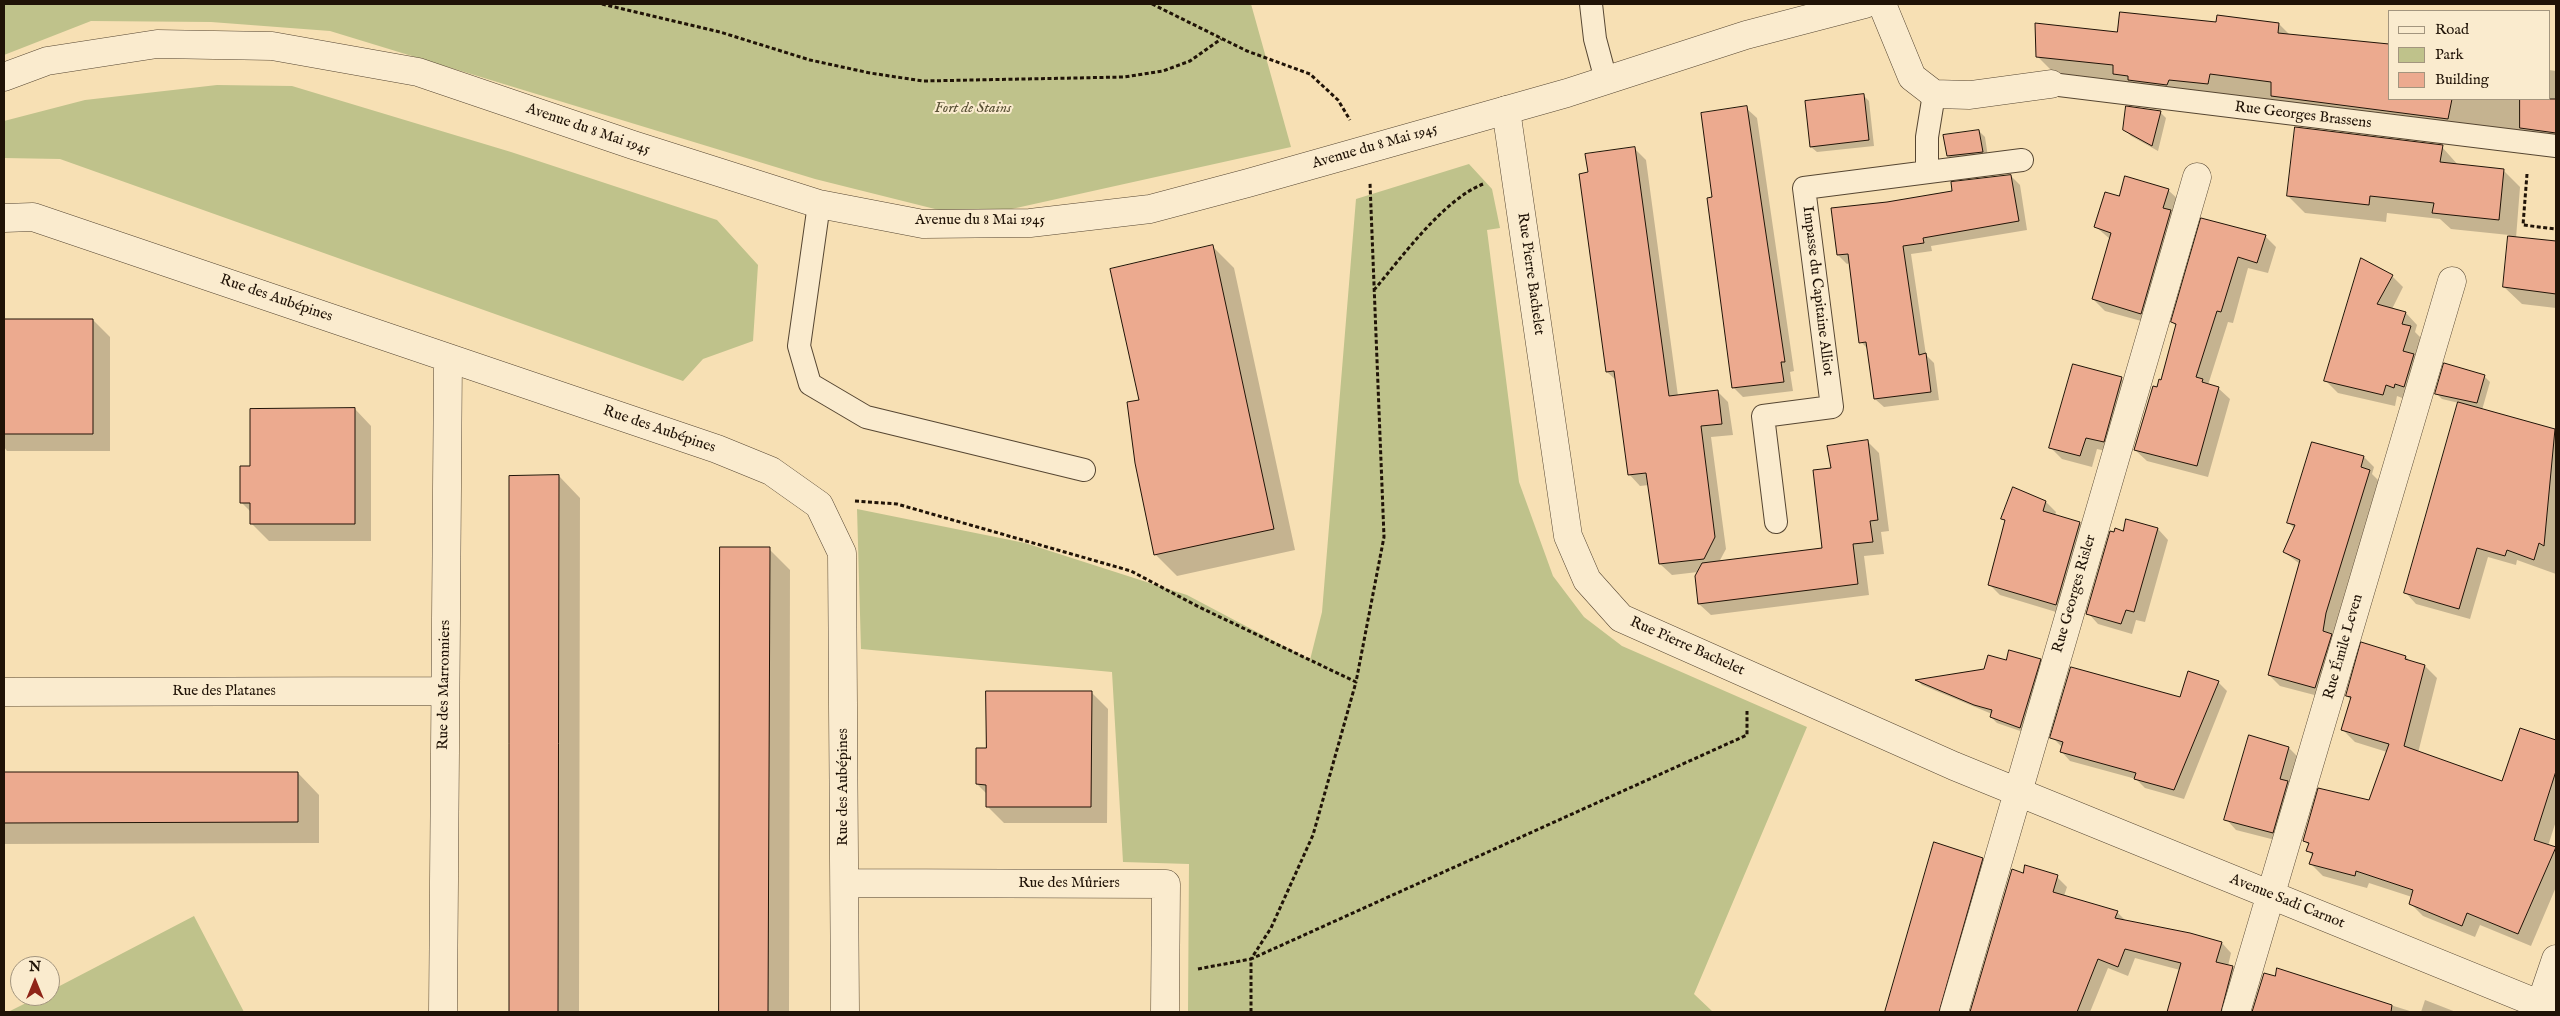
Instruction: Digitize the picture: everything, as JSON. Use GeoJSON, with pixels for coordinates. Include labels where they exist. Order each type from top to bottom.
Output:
{"type":"FeatureCollection","features":[{"type":"Feature","properties":{"kind":"street","name":"Avenue du 8 Mai 1945"},"geometry":{"type":"LineString","coordinates":[[4,77],[47,61],[157,44],[272,46],[418,72],[633,145],[819,204],[923,224],[1030,223],[1150,209],[1506,110],[1746,35],[1865,4]]}},
{"type":"Feature","properties":{"kind":"street"},"geometry":{"type":"LineString","coordinates":[[1882,4],[1912,77],[1934,94],[1970,95],[2051,84]]}},
{"type":"Feature","properties":{"kind":"street","name":"Rue Pierre Bachelet"},"geometry":{"type":"LineString","coordinates":[[1506,110],[1568,536],[1587,580],[1621,618],[1954,766],[2018,791]]}},
{"type":"Feature","properties":{"kind":"street","name":"Rue Georges Risler"},"geometry":{"type":"LineString","coordinates":[[1954,1012],[2197,177]]}},
{"type":"Feature","properties":{"kind":"street","name":"Rue des Aubépines"},"geometry":{"type":"LineString","coordinates":[[4,218],[32,217],[718,450],[771,472],[819,505],[842,553],[845,1012]]}},
{"type":"Feature","properties":{"kind":"street","name":"Rue Émile Leven"},"geometry":{"type":"LineString","coordinates":[[2236,1012],[2452,281]]}},
{"type":"Feature","properties":{"kind":"street","name":"Rue des Marronniers"},"geometry":{"type":"LineString","coordinates":[[443,1012],[448,358]]}},
{"type":"Feature","properties":{"kind":"street","name":"Rue des Platanes"},"geometry":{"type":"LineString","coordinates":[[4,692],[445,691]]}},
{"type":"Feature","properties":{"kind":"street","name":"Avenue Sadi Carnot"},"geometry":{"type":"LineString","coordinates":[[2018,791],[2545,1009]]}},
{"type":"Feature","properties":{"kind":"street","name":"Rue des Mûriers"},"geometry":{"type":"LineString","coordinates":[[845,883],[1166,884],[1165,1012]]}},
{"type":"Feature","properties":{"kind":"street"},"geometry":{"type":"LineString","coordinates":[[2545,1009],[2556,960]]}},
{"type":"Feature","properties":{"kind":"lane"},"geometry":{"type":"LineString","coordinates":[[1591,4],[1595,39],[1606,80]]}},
{"type":"Feature","properties":{"kind":"lane","name":"Rue Georges Brassens"},"geometry":{"type":"LineString","coordinates":[[2051,84],[2556,146]]}},
{"type":"Feature","properties":{"kind":"lane"},"geometry":{"type":"LineString","coordinates":[[1927,172],[1927,137],[1934,94]]}},
{"type":"Feature","properties":{"kind":"lane","name":"Impasse du Capitaine Alliot"},"geometry":{"type":"LineString","coordinates":[[1776,522],[1763,416],[1832,407],[1804,188],[2022,160]]}},
{"type":"Feature","properties":{"kind":"lane"},"geometry":{"type":"LineString","coordinates":[[819,204],[798,346],[810,384],[866,417],[1084,470]]}},
{"type":"Feature","properties":{"kind":"path"},"geometry":{"type":"LineString","coordinates":[[602,4],[720,32],[810,60],[870,73],[923,81],[1124,77],[1163,71],[1190,61],[1221,39]]}},
{"type":"Feature","properties":{"kind":"path"},"geometry":{"type":"LineString","coordinates":[[1152,4],[1247,51],[1310,74],[1338,100],[1369,149],[1384,537],[1356,682],[1313,835],[1271,928],[1251,959],[1251,1012]]}},
{"type":"Feature","properties":{"kind":"path"},"geometry":{"type":"LineString","coordinates":[[2529,143],[2523,224],[2556,229]]}},
{"type":"Feature","properties":{"kind":"path"},"geometry":{"type":"LineString","coordinates":[[1374,290],[1408,248],[1459,197],[1480,185],[1516,172]]}},
{"type":"Feature","properties":{"kind":"path"},"geometry":{"type":"LineString","coordinates":[[819,505],[855,501],[896,504],[1131,571],[1199,607],[1356,682]]}},
{"type":"Feature","properties":{"kind":"path"},"geometry":{"type":"LineString","coordinates":[[1165,975],[1251,959],[1747,735],[1746,674]]}},
{"type":"Feature","properties":{"kind":"green space","name":"Fort de Stains"},"geometry":{"type":"Polygon","coordinates":[[[4,4],[1251,4],[1291,147],[971,218],[815,179],[330,31],[211,22],[91,21],[4,55],[4,4]]]}},
{"type":"Feature","properties":{"kind":"green space"},"geometry":{"type":"Polygon","coordinates":[[[217,85],[292,86],[511,152],[717,220],[758,265],[753,341],[703,359],[683,381],[60,159],[4,158],[4,121],[85,100],[217,85]]]}},
{"type":"Feature","properties":{"kind":"green space"},"geometry":{"type":"Polygon","coordinates":[[[1469,164],[1492,189],[1500,228],[1487,230],[1519,482],[1553,576],[1584,617],[1622,646],[1807,727],[1694,994],[1713,1012],[1188,1012],[1189,864],[1123,862],[1112,672],[861,649],[857,509],[1025,543],[1187,595],[1310,660],[1322,612],[1356,199],[1469,164]]]}},
{"type":"Feature","properties":{"kind":"green space"},"geometry":{"type":"Polygon","coordinates":[[[194,916],[244,1012],[8,1012],[20,1006],[60,1006],[60,986],[194,916]]]}},
{"type":"Feature","properties":{"kind":"building"},"geometry":{"type":"Polygon","coordinates":[[[2120,12],[2216,22],[2217,15],[2279,23],[2278,33],[2388,44],[2388,100],[2452,100],[2448,119],[2271,96],[2271,82],[2210,74],[2208,84],[2169,80],[2167,85],[2128,80],[2128,76],[2113,74],[2113,65],[2036,57],[2035,23],[2117,32],[2120,12]]]}},
{"type":"Feature","properties":{"kind":"building"},"geometry":{"type":"Polygon","coordinates":[[[1864,94],[1869,140],[1810,147],[1805,101],[1864,94]]]}},
{"type":"Feature","properties":{"kind":"building"},"geometry":{"type":"Polygon","coordinates":[[[2556,99],[2556,133],[2520,128],[2520,100],[2556,99]]]}},
{"type":"Feature","properties":{"kind":"building"},"geometry":{"type":"Polygon","coordinates":[[[1747,106],[1785,362],[1781,362],[1784,382],[1732,388],[1707,198],[1712,197],[1701,113],[1747,106]]]}},
{"type":"Feature","properties":{"kind":"building"},"geometry":{"type":"Polygon","coordinates":[[[2126,106],[2161,111],[2152,146],[2123,130],[2126,106]]]}},
{"type":"Feature","properties":{"kind":"building"},"geometry":{"type":"Polygon","coordinates":[[[2295,127],[2443,145],[2440,162],[2504,169],[2499,220],[2432,213],[2434,203],[2370,196],[2369,205],[2287,196],[2295,127]]]}},
{"type":"Feature","properties":{"kind":"building"},"geometry":{"type":"Polygon","coordinates":[[[1979,130],[1983,152],[1947,156],[1943,135],[1979,130]]]}},
{"type":"Feature","properties":{"kind":"building"},"geometry":{"type":"Polygon","coordinates":[[[1635,147],[1669,396],[1718,390],[1722,424],[1701,426],[1715,537],[1704,559],[1659,564],[1646,473],[1628,475],[1614,371],[1606,372],[1579,174],[1588,172],[1585,154],[1635,147]]]}},
{"type":"Feature","properties":{"kind":"building"},"geometry":{"type":"Polygon","coordinates":[[[2011,175],[2019,221],[1923,238],[1924,243],[1903,246],[1919,355],[1926,353],[1931,392],[1874,399],[1866,342],[1859,343],[1848,254],[1837,255],[1831,208],[1887,202],[1952,191],[1951,182],[2011,175]]]}},
{"type":"Feature","properties":{"kind":"building"},"geometry":{"type":"Polygon","coordinates":[[[2125,176],[2169,189],[2163,208],[2171,210],[2141,314],[2092,299],[2111,233],[2094,227],[2105,192],[2119,196],[2125,176]]]}},
{"type":"Feature","properties":{"kind":"building"},"geometry":{"type":"Polygon","coordinates":[[[2201,218],[2266,235],[2257,263],[2238,257],[2221,312],[2217,311],[2196,377],[2203,379],[2202,382],[2219,387],[2197,466],[2134,450],[2153,386],[2157,387],[2159,379],[2161,380],[2176,324],[2171,322],[2201,218]]]}},
{"type":"Feature","properties":{"kind":"building"},"geometry":{"type":"Polygon","coordinates":[[[2508,236],[2556,241],[2556,294],[2503,287],[2508,236]]]}},
{"type":"Feature","properties":{"kind":"building"},"geometry":{"type":"Polygon","coordinates":[[[1213,245],[1274,529],[1154,555],[1135,463],[1127,402],[1139,400],[1110,269],[1213,245]]]}},
{"type":"Feature","properties":{"kind":"building"},"geometry":{"type":"Polygon","coordinates":[[[2361,258],[2393,275],[2377,304],[2406,312],[2402,324],[2411,326],[2403,351],[2414,354],[2404,387],[2395,384],[2394,388],[2386,385],[2383,395],[2324,381],[2361,258]]]}},
{"type":"Feature","properties":{"kind":"building"},"geometry":{"type":"Polygon","coordinates":[[[4,319],[93,319],[93,434],[4,434],[4,319]]]}},
{"type":"Feature","properties":{"kind":"building"},"geometry":{"type":"Polygon","coordinates":[[[2444,363],[2485,375],[2477,403],[2435,394],[2444,363]]]}},
{"type":"Feature","properties":{"kind":"building"},"geometry":{"type":"Polygon","coordinates":[[[2073,364],[2122,377],[2104,442],[2086,438],[2080,456],[2049,448],[2073,364]]]}},
{"type":"Feature","properties":{"kind":"building"},"geometry":{"type":"Polygon","coordinates":[[[2458,402],[2555,429],[2544,546],[2539,543],[2534,560],[2507,550],[2505,556],[2477,548],[2459,609],[2404,593],[2458,402]]]}},
{"type":"Feature","properties":{"kind":"building"},"geometry":{"type":"Polygon","coordinates":[[[355,408],[355,524],[250,524],[250,503],[240,503],[240,466],[250,466],[250,409],[355,408]]]}},
{"type":"Feature","properties":{"kind":"building"},"geometry":{"type":"Polygon","coordinates":[[[1868,440],[1878,520],[1870,521],[1873,542],[1853,544],[1858,584],[1698,604],[1695,576],[1702,563],[1822,548],[1813,470],[1831,468],[1827,446],[1868,440]]]}},
{"type":"Feature","properties":{"kind":"building"},"geometry":{"type":"Polygon","coordinates":[[[2312,442],[2364,456],[2361,467],[2370,470],[2326,613],[2323,631],[2332,634],[2315,688],[2268,675],[2300,560],[2283,552],[2295,525],[2287,523],[2312,442]]]}},
{"type":"Feature","properties":{"kind":"building"},"geometry":{"type":"Polygon","coordinates":[[[559,475],[558,1012],[509,1012],[509,476],[559,475]]]}},
{"type":"Feature","properties":{"kind":"building"},"geometry":{"type":"Polygon","coordinates":[[[2013,487],[2046,501],[2043,511],[2080,522],[2056,605],[1988,585],[2005,520],[2001,519],[2013,487]]]}},
{"type":"Feature","properties":{"kind":"building"},"geometry":{"type":"Polygon","coordinates":[[[2126,519],[2158,528],[2134,612],[2126,610],[2121,624],[2086,614],[2110,531],[2114,532],[2115,528],[2123,531],[2126,519]]]}},
{"type":"Feature","properties":{"kind":"building"},"geometry":{"type":"Polygon","coordinates":[[[720,547],[770,547],[768,1012],[719,1012],[720,547]]]}},
{"type":"Feature","properties":{"kind":"building"},"geometry":{"type":"Polygon","coordinates":[[[2361,642],[2406,656],[2405,659],[2425,665],[2404,746],[2502,781],[2520,728],[2556,740],[2556,771],[2534,840],[2556,847],[2518,934],[2467,913],[2462,926],[2409,904],[2413,890],[2356,871],[2355,876],[2309,864],[2313,853],[2306,851],[2309,843],[2303,841],[2318,788],[2369,800],[2389,744],[2341,730],[2351,697],[2346,696],[2361,642]]]}},
{"type":"Feature","properties":{"kind":"building"},"geometry":{"type":"Polygon","coordinates":[[[2009,650],[2041,659],[2020,728],[1990,717],[1992,710],[1974,705],[1915,680],[1984,669],[1988,655],[2006,660],[2009,650]]]}},
{"type":"Feature","properties":{"kind":"building"},"geometry":{"type":"Polygon","coordinates":[[[2071,667],[2180,697],[2188,671],[2219,681],[2174,790],[2134,779],[2136,773],[2060,752],[2063,742],[2050,738],[2071,667]]]}},
{"type":"Feature","properties":{"kind":"building"},"geometry":{"type":"Polygon","coordinates":[[[986,691],[1092,691],[1091,807],[986,807],[986,785],[976,784],[976,748],[986,748],[986,691]]]}},
{"type":"Feature","properties":{"kind":"building"},"geometry":{"type":"Polygon","coordinates":[[[2249,735],[2289,747],[2280,779],[2288,781],[2273,833],[2224,820],[2249,735]]]}},
{"type":"Feature","properties":{"kind":"building"},"geometry":{"type":"Polygon","coordinates":[[[4,772],[298,772],[298,822],[4,823],[4,772]]]}},
{"type":"Feature","properties":{"kind":"building"},"geometry":{"type":"Polygon","coordinates":[[[1934,842],[1983,858],[1939,1012],[1885,1012],[1934,842]]]}},
{"type":"Feature","properties":{"kind":"building"},"geometry":{"type":"Polygon","coordinates":[[[2025,865],[2058,875],[2053,892],[2118,911],[2115,918],[2190,933],[2222,942],[2216,962],[2233,966],[2221,1012],[2167,1012],[2181,963],[2125,949],[2118,967],[2098,959],[2077,1012],[1970,1012],[2012,869],[2023,873],[2025,865]]]}},
{"type":"Feature","properties":{"kind":"building"},"geometry":{"type":"Polygon","coordinates":[[[2277,968],[2392,1005],[2391,1012],[2252,1012],[2264,973],[2275,976],[2277,968]]]}}]}
